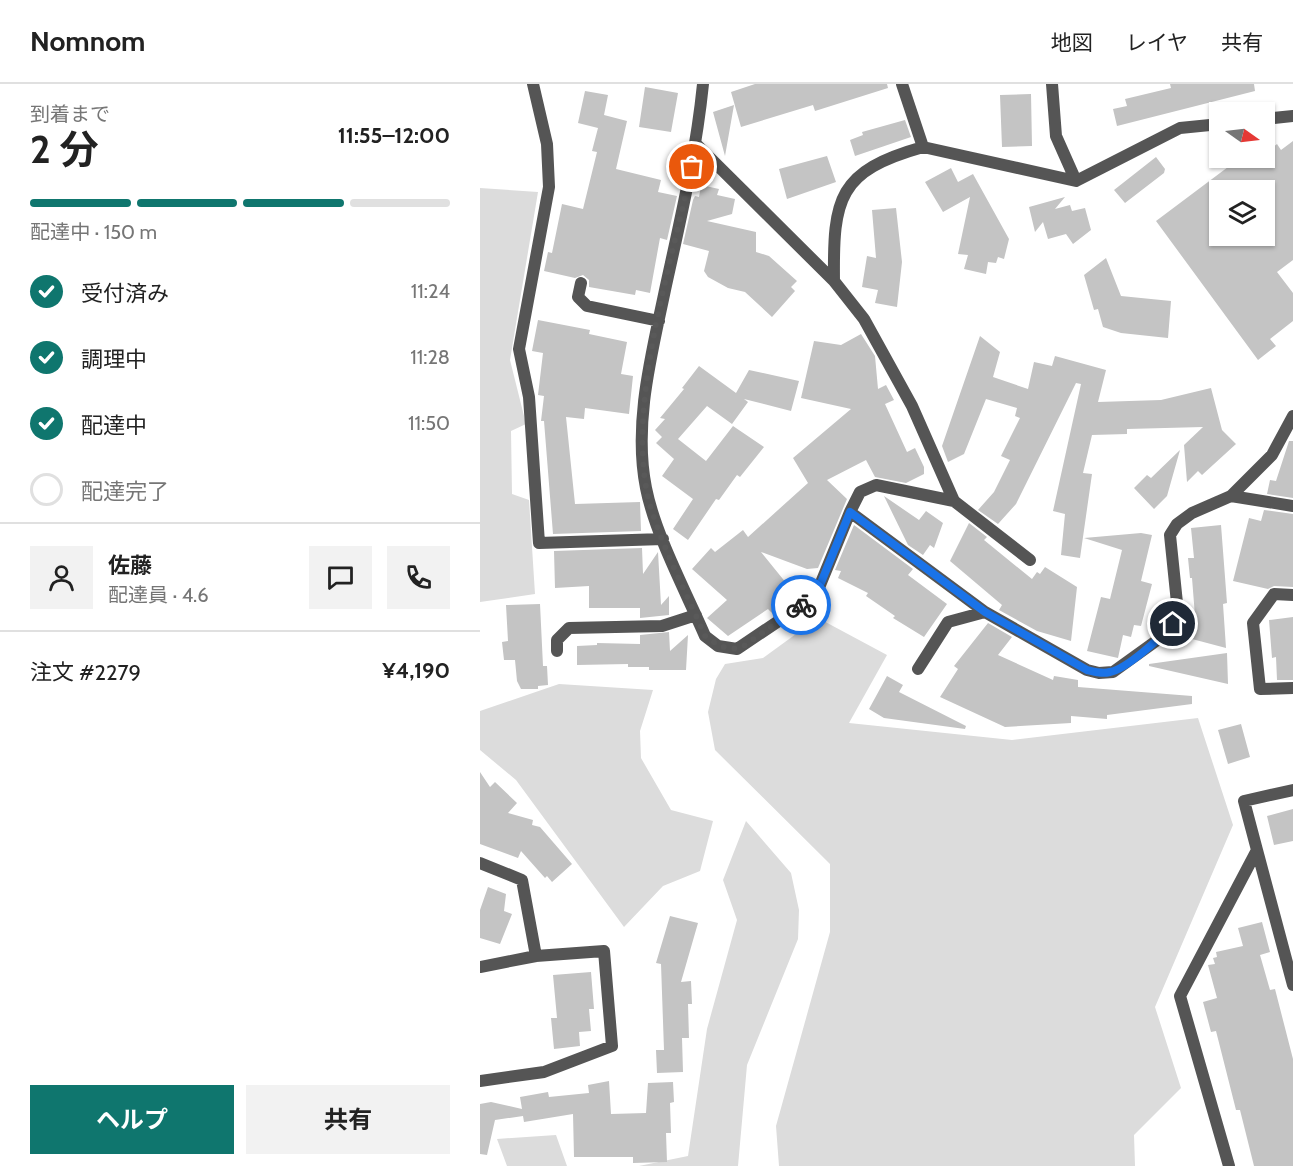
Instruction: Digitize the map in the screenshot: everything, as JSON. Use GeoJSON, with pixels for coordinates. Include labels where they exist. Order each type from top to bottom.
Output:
{"type":"FeatureCollection","features":[{"type":"Feature","properties":{"kind":"street"},"geometry":{"type":"LineString","coordinates":[[533,84],[547,144],[549,187],[519,349],[529,397],[539,543],[663,539]]}},
{"type":"Feature","properties":{"kind":"street"},"geometry":{"type":"LineString","coordinates":[[703,84],[697,145],[646,387],[642,436],[646,489],[663,539],[705,636],[718,646],[737,649],[818,590],[860,492],[876,485],[954,501],[1030,560]]}},
{"type":"Feature","properties":{"kind":"street"},"geometry":{"type":"LineString","coordinates":[[902,84],[923,147]]}},
{"type":"Feature","properties":{"kind":"street"},"geometry":{"type":"LineString","coordinates":[[1052,84],[1056,136],[1076,182]]}},
{"type":"Feature","properties":{"kind":"street"},"geometry":{"type":"LineString","coordinates":[[1275,118],[1293,116]]}},
{"type":"Feature","properties":{"kind":"street"},"geometry":{"type":"LineString","coordinates":[[834,281],[833,239],[842,197],[864,172],[896,154],[923,147],[1076,182],[1180,128],[1209,125]]}},
{"type":"Feature","properties":{"kind":"street"},"geometry":{"type":"LineString","coordinates":[[697,145],[834,281],[864,319],[912,406],[954,501]]}},
{"type":"Feature","properties":{"kind":"street"},"geometry":{"type":"LineString","coordinates":[[581,283],[578,297],[587,306],[659,321]]}},
{"type":"Feature","properties":{"kind":"street"},"geometry":{"type":"LineString","coordinates":[[850,512],[985,612],[1087,670],[1099,673],[1113,672],[1162,636],[1173,624],[1177,603],[1170,536],[1178,524],[1192,513],[1231,496],[1272,455],[1293,417]]}},
{"type":"Feature","properties":{"kind":"street"},"geometry":{"type":"LineString","coordinates":[[1231,496],[1293,506]]}},
{"type":"Feature","properties":{"kind":"street"},"geometry":{"type":"LineString","coordinates":[[1293,595],[1274,594],[1253,623],[1260,689],[1293,688]]}},
{"type":"Feature","properties":{"kind":"street"},"geometry":{"type":"LineString","coordinates":[[918,669],[948,622],[985,612]]}},
{"type":"Feature","properties":{"kind":"street"},"geometry":{"type":"LineString","coordinates":[[557,651],[557,640],[569,628],[662,626],[696,615]]}},
{"type":"Feature","properties":{"kind":"street"},"geometry":{"type":"LineString","coordinates":[[1293,790],[1244,801],[1293,985]]}},
{"type":"Feature","properties":{"kind":"street"},"geometry":{"type":"LineString","coordinates":[[1229,1166],[1180,996],[1257,850]]}},
{"type":"Feature","properties":{"kind":"street"},"geometry":{"type":"LineString","coordinates":[[480,863],[522,880],[536,956]]}},
{"type":"Feature","properties":{"kind":"street"},"geometry":{"type":"LineString","coordinates":[[480,966],[536,956],[604,951],[612,1046],[544,1072],[480,1081]]}},
{"type":"Feature","properties":{"kind":"shaded area"},"geometry":{"type":"Polygon","coordinates":[[[480,188],[538,192],[510,360],[526,424],[511,431],[512,494],[529,500],[535,594],[480,602],[480,188]]]}},
{"type":"Feature","properties":{"kind":"shaded area"},"geometry":{"type":"Polygon","coordinates":[[[818,618],[887,655],[849,723],[1012,740],[1198,718],[1233,825],[1155,1007],[1181,1088],[1134,1135],[1135,1166],[779,1166],[776,1126],[830,932],[830,864],[715,750],[708,712],[716,679],[725,664],[763,658],[818,618]]]}},
{"type":"Feature","properties":{"kind":"shaded area"},"geometry":{"type":"Polygon","coordinates":[[[559,684],[653,690],[640,731],[641,758],[671,810],[713,821],[700,871],[663,886],[624,927],[516,780],[480,750],[480,711],[559,684]]]}},
{"type":"Feature","properties":{"kind":"shaded area"},"geometry":{"type":"Polygon","coordinates":[[[746,821],[791,873],[799,910],[798,939],[747,1065],[738,1166],[639,1166],[688,1156],[707,1029],[737,920],[723,880],[746,821]]]}},
{"type":"Feature","properties":{"kind":"shaded area"},"geometry":{"type":"Polygon","coordinates":[[[556,1135],[567,1166],[507,1166],[497,1139],[556,1135]]]}},
{"type":"Feature","properties":{"kind":"building"},"geometry":{"type":"Polygon","coordinates":[[[755,84],[887,84],[888,88],[815,111],[813,105],[741,127],[731,92],[755,84]]]}},
{"type":"Feature","properties":{"kind":"building"},"geometry":{"type":"Polygon","coordinates":[[[1170,84],[1254,84],[1255,91],[1117,126],[1113,109],[1127,106],[1125,99],[1171,88],[1170,84]]]}},
{"type":"Feature","properties":{"kind":"building"},"geometry":{"type":"Polygon","coordinates":[[[645,87],[678,93],[671,132],[639,127],[645,87]]]}},
{"type":"Feature","properties":{"kind":"building"},"geometry":{"type":"Polygon","coordinates":[[[585,91],[608,95],[604,115],[627,121],[616,169],[661,180],[658,192],[677,196],[667,240],[660,238],[650,293],[636,290],[635,295],[589,287],[589,280],[583,275],[575,278],[544,271],[548,252],[552,253],[562,204],[583,209],[597,152],[592,151],[598,128],[578,123],[585,91]]]}},
{"type":"Feature","properties":{"kind":"building"},"geometry":{"type":"Polygon","coordinates":[[[1031,94],[1032,146],[1002,147],[1000,95],[1031,94]]]}},
{"type":"Feature","properties":{"kind":"building"},"geometry":{"type":"Polygon","coordinates":[[[734,105],[725,156],[713,112],[734,105]]]}},
{"type":"Feature","properties":{"kind":"building"},"geometry":{"type":"Polygon","coordinates":[[[905,120],[911,137],[855,156],[850,140],[863,135],[862,132],[905,120]]]}},
{"type":"Feature","properties":{"kind":"building"},"geometry":{"type":"Polygon","coordinates":[[[1293,141],[1293,260],[1277,272],[1293,293],[1293,321],[1270,339],[1276,346],[1258,360],[1156,221],[1209,181],[1209,246],[1275,246],[1275,180],[1211,180],[1227,168],[1275,168],[1275,146],[1277,144],[1281,150],[1293,141]]]}},
{"type":"Feature","properties":{"kind":"building"},"geometry":{"type":"Polygon","coordinates":[[[827,156],[836,182],[787,199],[779,169],[827,156]]]}},
{"type":"Feature","properties":{"kind":"building"},"geometry":{"type":"Polygon","coordinates":[[[1156,157],[1165,169],[1164,173],[1125,203],[1114,190],[1156,157]]]}},
{"type":"Feature","properties":{"kind":"building"},"geometry":{"type":"Polygon","coordinates":[[[951,168],[958,182],[973,174],[1009,239],[1004,259],[998,257],[996,263],[988,262],[986,274],[964,269],[968,255],[958,254],[970,197],[943,212],[925,182],[951,168]]]}},
{"type":"Feature","properties":{"kind":"building"},"geometry":{"type":"Polygon","coordinates":[[[701,185],[719,189],[717,195],[735,199],[732,214],[707,221],[756,232],[756,252],[769,256],[797,281],[791,287],[795,291],[772,317],[745,292],[728,288],[708,277],[704,271],[709,251],[683,244],[693,200],[695,196],[699,197],[701,185]]]}},
{"type":"Feature","properties":{"kind":"building"},"geometry":{"type":"Polygon","coordinates":[[[1065,197],[1055,209],[1070,205],[1072,211],[1085,208],[1091,230],[1073,244],[1066,234],[1048,239],[1043,222],[1035,232],[1029,207],[1065,197]]]}},
{"type":"Feature","properties":{"kind":"building"},"geometry":{"type":"Polygon","coordinates":[[[896,208],[902,262],[897,307],[875,303],[878,290],[862,287],[867,256],[876,258],[872,210],[896,208]]]}},
{"type":"Feature","properties":{"kind":"building"},"geometry":{"type":"Polygon","coordinates":[[[1106,258],[1121,296],[1171,301],[1168,338],[1121,333],[1103,327],[1098,309],[1094,310],[1084,275],[1106,258]]]}},
{"type":"Feature","properties":{"kind":"building"},"geometry":{"type":"Polygon","coordinates":[[[538,320],[590,330],[589,334],[627,342],[621,374],[633,376],[629,414],[585,408],[584,419],[566,417],[575,504],[640,502],[641,531],[553,534],[544,421],[541,421],[544,396],[538,395],[543,353],[532,351],[538,320]]]}},
{"type":"Feature","properties":{"kind":"building"},"geometry":{"type":"Polygon","coordinates":[[[861,334],[875,356],[878,389],[886,385],[894,400],[885,404],[907,452],[915,448],[924,467],[924,474],[906,483],[875,477],[866,460],[827,480],[847,499],[818,568],[807,569],[761,552],[791,589],[786,593],[791,600],[773,614],[768,609],[728,636],[707,618],[727,600],[692,569],[711,548],[715,552],[743,530],[748,537],[808,483],[793,458],[851,409],[801,398],[814,341],[841,345],[861,334]]]}},
{"type":"Feature","properties":{"kind":"building"},"geometry":{"type":"Polygon","coordinates":[[[980,336],[1000,352],[993,377],[1028,389],[1034,362],[1052,366],[1055,356],[1106,370],[1098,402],[1161,400],[1211,388],[1222,430],[1236,444],[1202,475],[1198,471],[1187,482],[1184,445],[1203,427],[1127,429],[1127,434],[1092,435],[1083,473],[1092,474],[1080,558],[1061,555],[1065,514],[1053,511],[1081,384],[1076,383],[1016,504],[998,524],[978,510],[994,492],[1010,460],[1001,456],[1020,418],[1015,416],[1017,408],[986,399],[964,454],[948,462],[942,446],[980,336]]]}},
{"type":"Feature","properties":{"kind":"building"},"geometry":{"type":"Polygon","coordinates":[[[699,366],[736,393],[749,370],[799,381],[791,411],[744,399],[748,402],[732,424],[707,406],[678,439],[706,461],[733,426],[764,447],[740,477],[737,475],[719,500],[716,499],[688,540],[673,529],[693,499],[662,476],[674,459],[656,443],[662,437],[655,430],[665,419],[660,418],[684,389],[682,388],[699,366]]]}},
{"type":"Feature","properties":{"kind":"building"},"geometry":{"type":"Polygon","coordinates":[[[1289,441],[1293,441],[1293,498],[1267,494],[1270,480],[1276,481],[1289,441]]]}},
{"type":"Feature","properties":{"kind":"building"},"geometry":{"type":"Polygon","coordinates":[[[1180,450],[1167,496],[1154,509],[1134,488],[1147,475],[1151,478],[1180,450]]]}},
{"type":"Feature","properties":{"kind":"building"},"geometry":{"type":"Polygon","coordinates":[[[884,496],[919,520],[926,511],[943,523],[934,548],[930,545],[923,555],[908,545],[884,496]]]}},
{"type":"Feature","properties":{"kind":"building"},"geometry":{"type":"Polygon","coordinates":[[[1264,510],[1293,514],[1293,587],[1274,586],[1268,589],[1233,581],[1249,518],[1261,521],[1264,510]]]}},
{"type":"Feature","properties":{"kind":"building"},"geometry":{"type":"Polygon","coordinates":[[[969,523],[987,537],[984,540],[1032,579],[1045,567],[1077,587],[1071,641],[1037,631],[999,610],[1002,605],[950,561],[969,523]]]}},
{"type":"Feature","properties":{"kind":"building"},"geometry":{"type":"Polygon","coordinates":[[[854,525],[913,569],[908,575],[947,604],[924,637],[893,618],[895,616],[866,596],[868,593],[838,578],[841,571],[835,570],[854,525]]]}},
{"type":"Feature","properties":{"kind":"building"},"geometry":{"type":"Polygon","coordinates":[[[1221,525],[1227,603],[1223,604],[1226,648],[1192,639],[1190,616],[1195,616],[1188,558],[1194,558],[1191,528],[1221,525]]]}},
{"type":"Feature","properties":{"kind":"building"},"geometry":{"type":"Polygon","coordinates":[[[1141,533],[1152,535],[1141,581],[1152,584],[1141,626],[1134,625],[1131,637],[1123,635],[1118,658],[1087,651],[1101,597],[1110,599],[1122,550],[1084,538],[1141,533]]]}},
{"type":"Feature","properties":{"kind":"building"},"geometry":{"type":"Polygon","coordinates":[[[642,548],[643,574],[658,552],[661,605],[669,596],[669,615],[640,618],[640,608],[589,608],[589,586],[555,588],[554,551],[642,548]]]}},
{"type":"Feature","properties":{"kind":"building"},"geometry":{"type":"Polygon","coordinates":[[[540,604],[543,666],[547,666],[548,685],[538,686],[538,689],[521,689],[517,681],[515,660],[504,660],[502,642],[508,641],[506,605],[540,604]]]}},
{"type":"Feature","properties":{"kind":"building"},"geometry":{"type":"Polygon","coordinates":[[[1293,617],[1293,680],[1277,680],[1276,657],[1272,658],[1269,620],[1293,617]]]}},
{"type":"Feature","properties":{"kind":"building"},"geometry":{"type":"Polygon","coordinates":[[[988,623],[1012,637],[998,655],[1053,680],[1054,676],[1078,680],[1078,687],[1192,696],[1192,704],[1107,715],[1107,719],[1071,716],[1071,723],[1005,727],[940,697],[958,669],[954,666],[988,623]]]}},
{"type":"Feature","properties":{"kind":"building"},"geometry":{"type":"Polygon","coordinates":[[[669,632],[670,651],[688,635],[686,670],[649,670],[649,667],[628,667],[628,664],[577,665],[577,646],[597,645],[597,643],[640,644],[640,635],[669,632]]]}},
{"type":"Feature","properties":{"kind":"building"},"geometry":{"type":"Polygon","coordinates":[[[1227,653],[1228,684],[1149,666],[1149,664],[1227,653]]]}},
{"type":"Feature","properties":{"kind":"building"},"geometry":{"type":"Polygon","coordinates":[[[887,676],[903,685],[899,692],[966,726],[965,729],[884,718],[869,709],[887,676]]]}},
{"type":"Feature","properties":{"kind":"building"},"geometry":{"type":"Polygon","coordinates":[[[1241,724],[1250,757],[1228,764],[1218,730],[1241,724]]]}},
{"type":"Feature","properties":{"kind":"building"},"geometry":{"type":"Polygon","coordinates":[[[480,772],[490,787],[495,782],[517,803],[508,813],[533,820],[532,825],[540,827],[572,864],[552,882],[547,876],[545,878],[521,851],[518,858],[480,844],[480,772]]]}},
{"type":"Feature","properties":{"kind":"building"},"geometry":{"type":"Polygon","coordinates":[[[1293,809],[1293,841],[1274,845],[1267,816],[1293,809]]]}},
{"type":"Feature","properties":{"kind":"building"},"geometry":{"type":"Polygon","coordinates":[[[488,887],[506,894],[504,911],[512,914],[500,944],[480,938],[480,910],[488,887]]]}},
{"type":"Feature","properties":{"kind":"building"},"geometry":{"type":"Polygon","coordinates":[[[670,916],[698,923],[681,982],[691,981],[692,1004],[688,1004],[689,1038],[682,1038],[683,1072],[657,1073],[656,1050],[664,1050],[661,964],[656,963],[670,916]]]}},
{"type":"Feature","properties":{"kind":"building"},"geometry":{"type":"Polygon","coordinates":[[[1262,922],[1270,952],[1260,955],[1270,990],[1275,989],[1293,1059],[1293,1166],[1254,1166],[1240,1110],[1236,1110],[1216,1031],[1211,1032],[1203,1002],[1217,998],[1208,965],[1215,964],[1213,958],[1217,957],[1216,952],[1243,946],[1238,928],[1262,922]]]}},
{"type":"Feature","properties":{"kind":"building"},"geometry":{"type":"Polygon","coordinates":[[[591,972],[594,1009],[589,1009],[591,1031],[579,1032],[580,1046],[554,1049],[551,1018],[557,1018],[553,975],[591,972]]]}},
{"type":"Feature","properties":{"kind":"building"},"geometry":{"type":"Polygon","coordinates":[[[609,1081],[611,1114],[646,1113],[648,1083],[673,1082],[674,1102],[670,1103],[671,1133],[666,1133],[667,1162],[633,1163],[633,1157],[574,1157],[573,1114],[524,1122],[523,1116],[495,1120],[487,1155],[480,1154],[480,1104],[491,1102],[522,1109],[520,1097],[548,1092],[549,1097],[589,1093],[588,1085],[609,1081]]]}},
{"type":"Feature","properties":{"kind":"way so far"},"geometry":{"type":"LineString","coordinates":[[692,167],[646,387],[642,436],[646,489],[663,539],[705,636],[718,646],[737,649],[744,646],[801,605]]}},
{"type":"Feature","properties":{"kind":"route"},"geometry":{"type":"LineString","coordinates":[[801,605],[818,590],[850,512],[985,612],[1087,670],[1099,673],[1113,672],[1162,636],[1173,624]]}}]}
